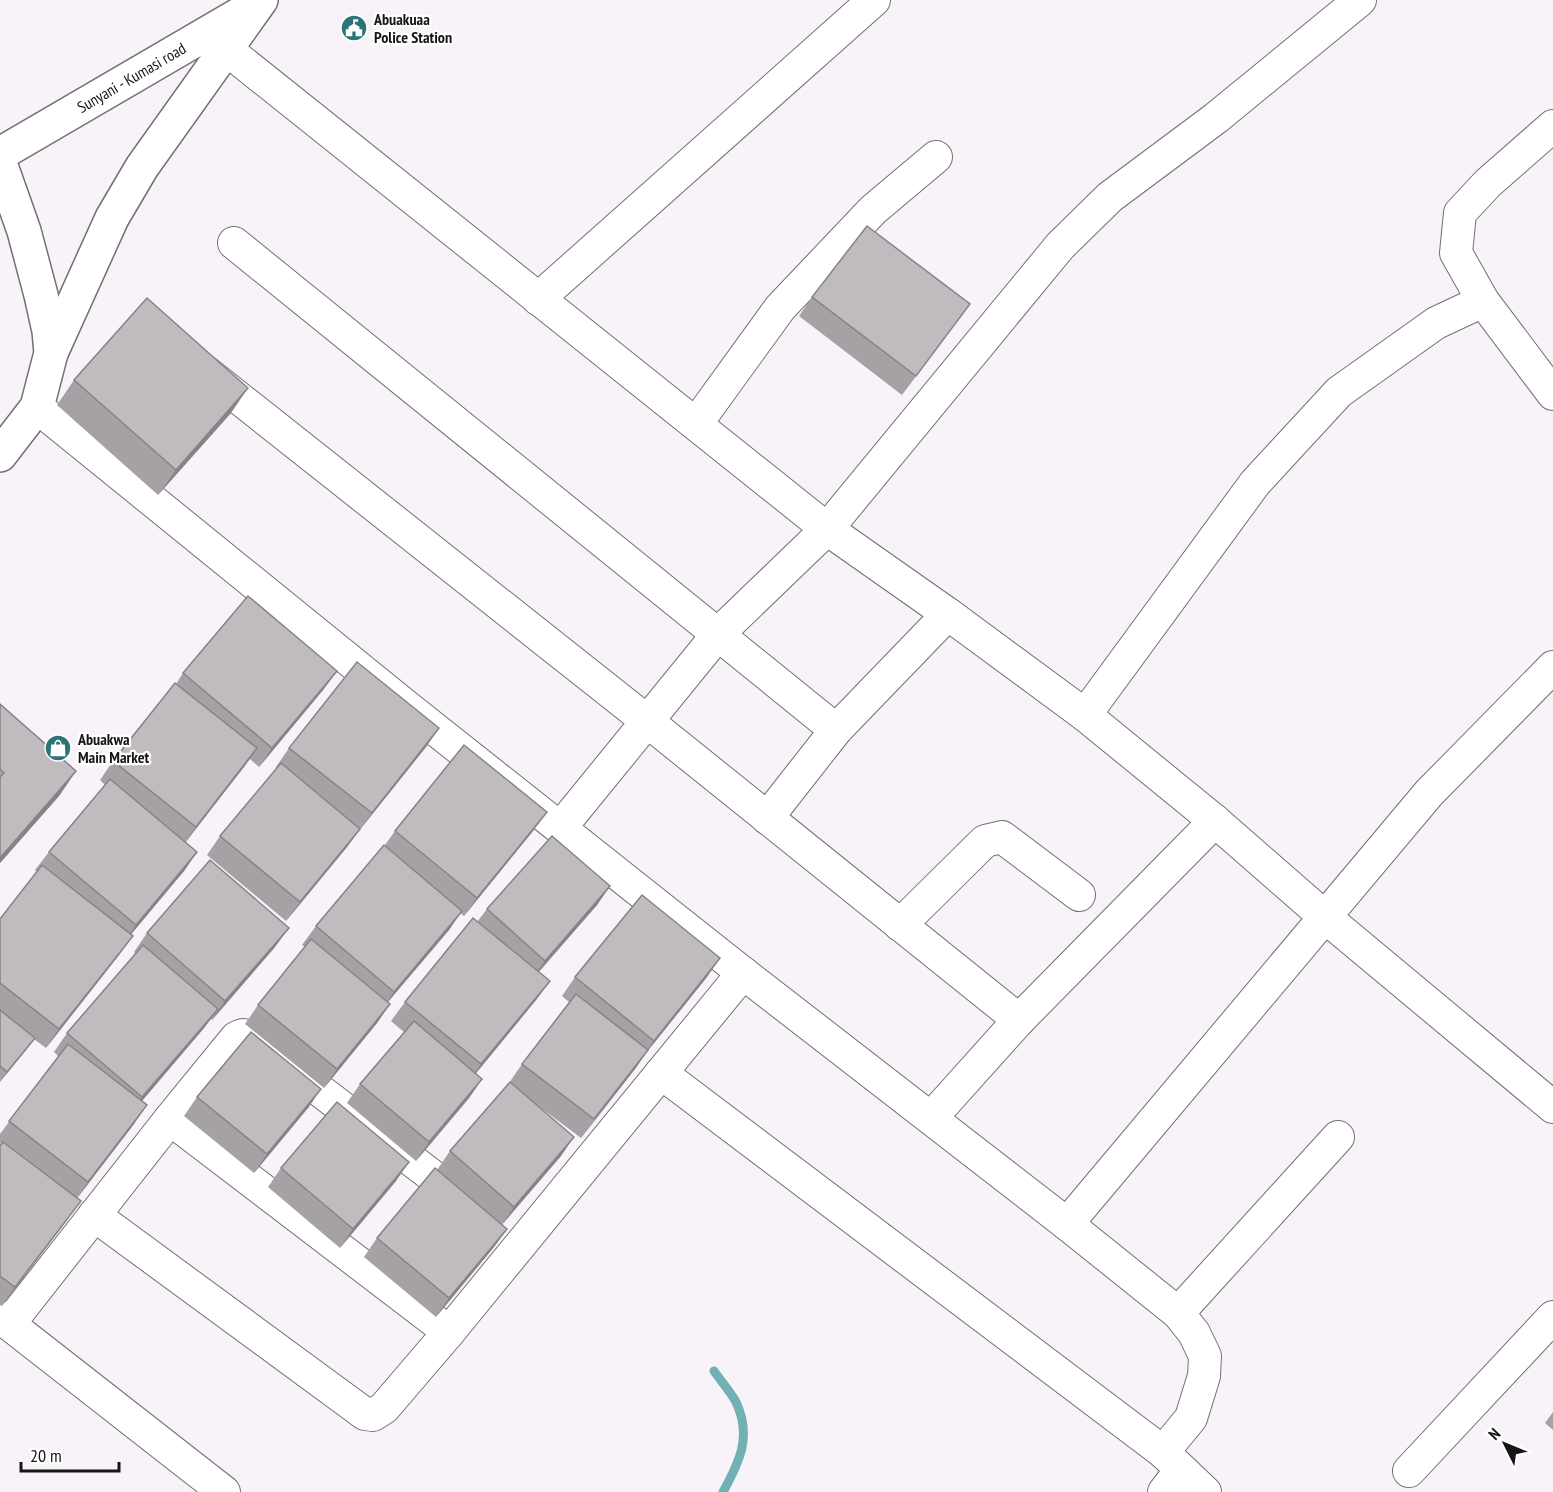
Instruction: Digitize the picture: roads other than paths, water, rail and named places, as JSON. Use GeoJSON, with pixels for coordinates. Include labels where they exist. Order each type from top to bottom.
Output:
{"type":"FeatureCollection","features":[{"type":"Feature","properties":{"kind":"main road"},"geometry":{"type":"LineString","coordinates":[[0,455],[37,407],[51,353],[112,218],[142,167],[260,0]]}},
{"type":"Feature","properties":{"kind":"main road","name":"Sunyani - Kumasi road"},"geometry":{"type":"LineString","coordinates":[[0,154],[207,35],[260,0]]}},
{"type":"Feature","properties":{"kind":"main road"},"geometry":{"type":"LineString","coordinates":[[0,163],[24,231],[49,331],[51,353]]}},
{"type":"Feature","properties":{"kind":"street"},"geometry":{"type":"LineString","coordinates":[[538,299],[874,0]]}},
{"type":"Feature","properties":{"kind":"street"},"geometry":{"type":"LineString","coordinates":[[561,827],[719,633],[827,529],[1060,246],[1110,197],[1216,118],[1360,0]]}},
{"type":"Feature","properties":{"kind":"street"},"geometry":{"type":"LineString","coordinates":[[226,49],[827,529],[948,614],[1085,715],[1215,821],[1553,1107]]}},
{"type":"Feature","properties":{"kind":"street"},"geometry":{"type":"LineString","coordinates":[[1553,126],[1488,183],[1460,213],[1456,253],[1483,301],[1553,394]]}},
{"type":"Feature","properties":{"kind":"street"},"geometry":{"type":"LineString","coordinates":[[696,424],[780,308],[873,210],[936,157]]}},
{"type":"Feature","properties":{"kind":"street"},"geometry":{"type":"LineString","coordinates":[[234,243],[719,633],[836,730]]}},
{"type":"Feature","properties":{"kind":"street"},"geometry":{"type":"LineString","coordinates":[[1085,715],[1255,483],[1339,392],[1436,323],[1483,301]]}},
{"type":"Feature","properties":{"kind":"street"},"geometry":{"type":"LineString","coordinates":[[185,356],[647,721],[1019,1020]]}},
{"type":"Feature","properties":{"kind":"street"},"geometry":{"type":"LineString","coordinates":[[37,407],[397,699],[1178,1313],[1194,1333],[1205,1356],[1204,1376],[1191,1418],[1169,1471]]}},
{"type":"Feature","properties":{"kind":"street"},"geometry":{"type":"LineString","coordinates":[[767,818],[836,730],[948,614]]}},
{"type":"Feature","properties":{"kind":"street"},"geometry":{"type":"LineString","coordinates":[[1067,1224],[1429,793],[1553,667]]}},
{"type":"Feature","properties":{"kind":"street"},"geometry":{"type":"LineString","coordinates":[[931,1118],[1019,1020],[1215,821]]}},
{"type":"Feature","properties":{"kind":"street"},"geometry":{"type":"LineString","coordinates":[[900,925],[985,841],[1002,837],[1079,895]]}},
{"type":"Feature","properties":{"kind":"street"},"geometry":{"type":"LineString","coordinates":[[94,1215],[365,1414],[373,1415],[380,1412],[449,1332],[503,1230],[661,1073],[743,973]]}},
{"type":"Feature","properties":{"kind":"street"},"geometry":{"type":"LineString","coordinates":[[225,1492],[4,1321],[94,1215],[236,1038],[246,1035],[503,1230]]}},
{"type":"Feature","properties":{"kind":"street"},"geometry":{"type":"LineString","coordinates":[[661,1073],[1169,1471],[1205,1492]]}},
{"type":"Feature","properties":{"kind":"street"},"geometry":{"type":"LineString","coordinates":[[170,1119],[449,1332]]}},
{"type":"Feature","properties":{"kind":"street"},"geometry":{"type":"LineString","coordinates":[[1178,1313],[1338,1137]]}},
{"type":"Feature","properties":{"kind":"street"},"geometry":{"type":"LineString","coordinates":[[1409,1471],[1553,1317]]}},
{"type":"Feature","properties":{"kind":"waterway"},"geometry":{"type":"LineString","coordinates":[[714,1371],[736,1402],[743,1426],[739,1459],[723,1492]]}},
{"type":"Feature","properties":{"kind":"place","name":"Abuakuaa Police Station"},"geometry":{"type":"Point","coordinates":[354,28]}},
{"type":"Feature","properties":{"kind":"place","name":"Abuakwa Main Market"},"geometry":{"type":"Point","coordinates":[58,748]}}]}
